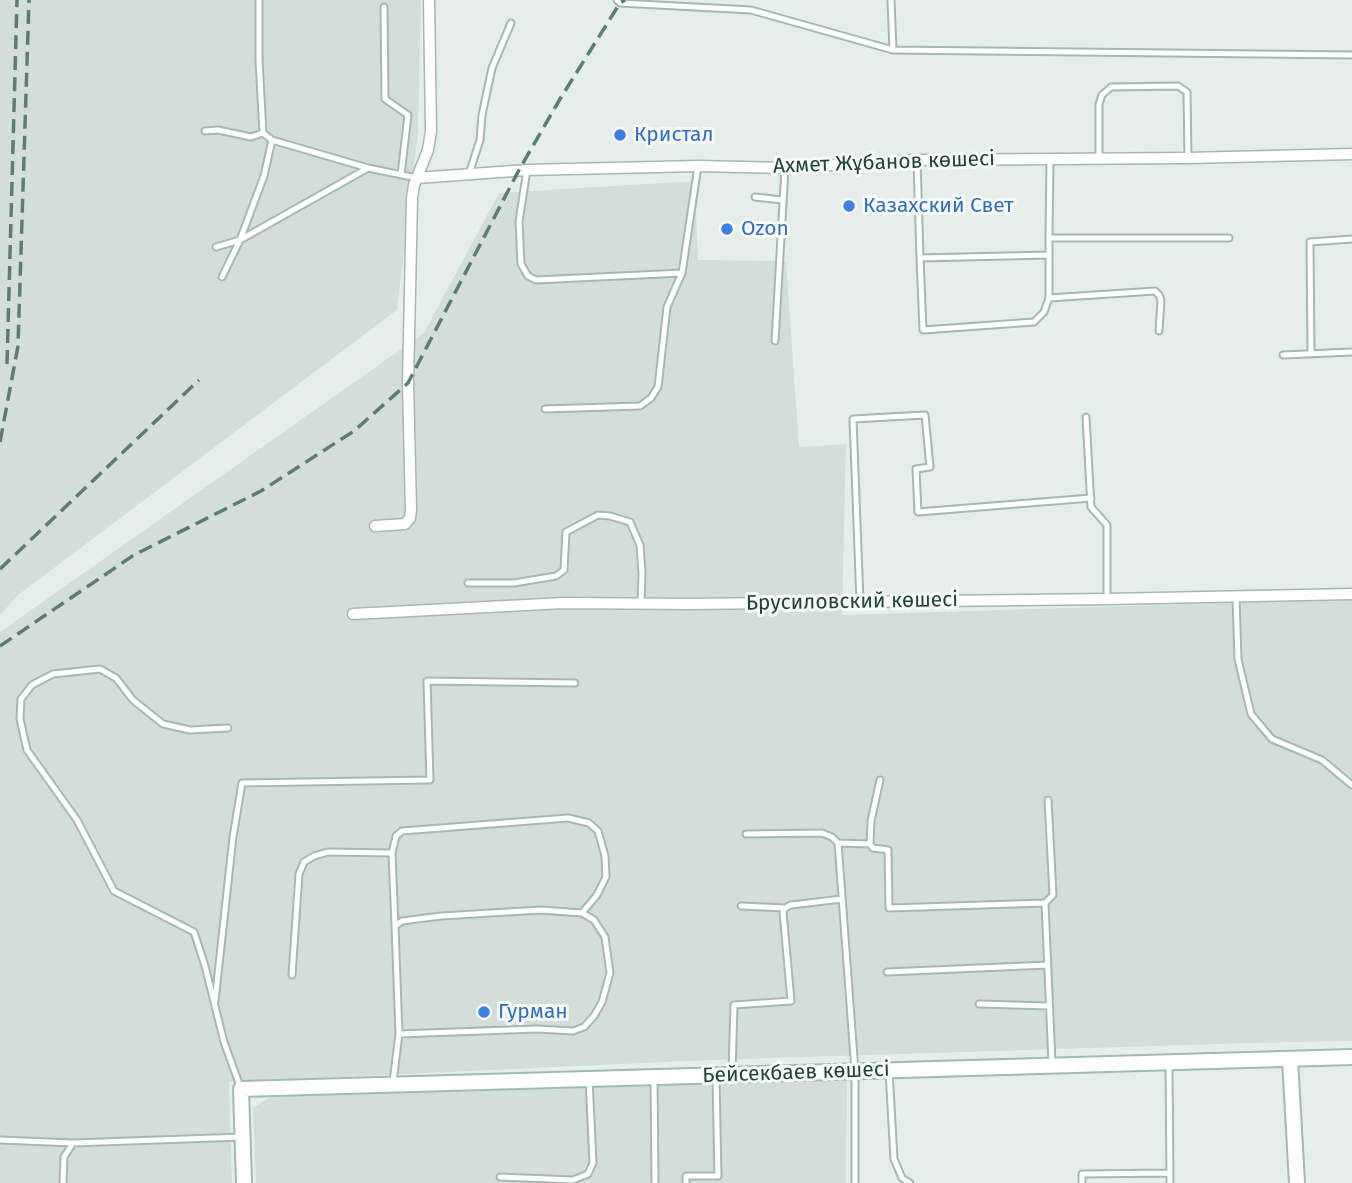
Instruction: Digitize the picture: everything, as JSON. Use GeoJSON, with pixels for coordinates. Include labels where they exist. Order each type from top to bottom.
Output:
{"type":"FeatureCollection","features":[{"type":"Feature","properties":{"kind":"street"},"geometry":{"type":"LineString","coordinates":[[375,526],[405,524],[410,518],[411,510],[408,383],[412,198],[416,178],[428,150],[431,131],[429,0]]}},
{"type":"Feature","properties":{"kind":"street","name":"Ахмет Жұбанов көшесі"},"geometry":{"type":"LineString","coordinates":[[416,178],[527,170],[698,166],[785,169],[917,160],[1352,154]]}},
{"type":"Feature","properties":{"kind":"street","name":"Брусиловский көшесі"},"geometry":{"type":"LineString","coordinates":[[353,614],[564,603],[860,602],[1352,594]]}},
{"type":"Feature","properties":{"kind":"street","name":"Бейсекбаев көшесі"},"geometry":{"type":"LineString","coordinates":[[241,1089],[1352,1057]]}},
{"type":"Feature","properties":{"kind":"street"},"geometry":{"type":"LineString","coordinates":[[1290,1059],[1297,1183]]}},
{"type":"Feature","properties":{"kind":"street"},"geometry":{"type":"LineString","coordinates":[[241,1089],[244,1183]]}},
{"type":"Feature","properties":{"kind":"lane"},"geometry":{"type":"LineString","coordinates":[[258,0],[263,133],[272,140],[368,168],[416,178]]}},
{"type":"Feature","properties":{"kind":"lane"},"geometry":{"type":"LineString","coordinates":[[617,0],[620,4],[751,10],[892,50],[1352,55]]}},
{"type":"Feature","properties":{"kind":"lane"},"geometry":{"type":"LineString","coordinates":[[891,0],[892,50]]}},
{"type":"Feature","properties":{"kind":"lane"},"geometry":{"type":"LineString","coordinates":[[384,7],[385,99],[408,115],[401,174]]}},
{"type":"Feature","properties":{"kind":"lane"},"geometry":{"type":"LineString","coordinates":[[469,174],[480,140],[482,115],[492,68],[511,23]]}},
{"type":"Feature","properties":{"kind":"lane"},"geometry":{"type":"LineString","coordinates":[[1099,158],[1099,104],[1102,95],[1111,87],[1178,86],[1187,92],[1188,158]]}},
{"type":"Feature","properties":{"kind":"lane"},"geometry":{"type":"LineString","coordinates":[[205,131],[218,130],[251,137],[263,133]]}},
{"type":"Feature","properties":{"kind":"lane"},"geometry":{"type":"LineString","coordinates":[[222,277],[240,240],[264,176],[272,140]]}},
{"type":"Feature","properties":{"kind":"lane"},"geometry":{"type":"LineString","coordinates":[[917,160],[923,330],[1034,322],[1044,312],[1049,298],[1049,159]]}},
{"type":"Feature","properties":{"kind":"lane"},"geometry":{"type":"LineString","coordinates":[[545,410],[640,406],[651,398],[657,387],[667,307],[682,273],[698,166]]}},
{"type":"Feature","properties":{"kind":"lane"},"geometry":{"type":"LineString","coordinates":[[216,247],[240,240],[368,168]]}},
{"type":"Feature","properties":{"kind":"lane"},"geometry":{"type":"LineString","coordinates":[[775,341],[785,169]]}},
{"type":"Feature","properties":{"kind":"lane"},"geometry":{"type":"LineString","coordinates":[[527,170],[519,220],[521,264],[527,276],[536,280],[682,273]]}},
{"type":"Feature","properties":{"kind":"lane"},"geometry":{"type":"LineString","coordinates":[[755,197],[782,200]]}},
{"type":"Feature","properties":{"kind":"lane"},"geometry":{"type":"LineString","coordinates":[[1049,238],[1229,238]]}},
{"type":"Feature","properties":{"kind":"lane"},"geometry":{"type":"LineString","coordinates":[[1311,354],[1310,242],[1352,239]]}},
{"type":"Feature","properties":{"kind":"lane"},"geometry":{"type":"LineString","coordinates":[[920,258],[1049,255]]}},
{"type":"Feature","properties":{"kind":"lane"},"geometry":{"type":"LineString","coordinates":[[1049,298],[1155,291],[1161,300],[1159,331]]}},
{"type":"Feature","properties":{"kind":"lane"},"geometry":{"type":"LineString","coordinates":[[1283,355],[1352,352]]}},
{"type":"Feature","properties":{"kind":"lane"},"geometry":{"type":"LineString","coordinates":[[860,602],[853,419],[925,415],[930,467],[916,469],[918,512],[1091,498]]}},
{"type":"Feature","properties":{"kind":"lane"},"geometry":{"type":"LineString","coordinates":[[1086,417],[1091,507],[1107,525],[1107,599]]}},
{"type":"Feature","properties":{"kind":"lane"},"geometry":{"type":"LineString","coordinates":[[468,583],[514,583],[556,576],[564,570],[566,532],[598,515],[610,516],[630,522],[640,545],[641,603]]}},
{"type":"Feature","properties":{"kind":"lane"},"geometry":{"type":"LineString","coordinates":[[1236,597],[1238,659],[1251,713],[1272,739],[1322,760],[1352,785]]}},
{"type":"Feature","properties":{"kind":"lane"},"geometry":{"type":"LineString","coordinates":[[228,729],[190,730],[163,723],[133,700],[116,678],[100,669],[53,674],[32,685],[21,699],[20,719],[27,750],[77,820],[114,891],[194,932],[224,1042],[241,1089]]}},
{"type":"Feature","properties":{"kind":"lane"},"geometry":{"type":"LineString","coordinates":[[215,1004],[233,837],[242,783],[430,780],[427,681],[575,683]]}},
{"type":"Feature","properties":{"kind":"lane"},"geometry":{"type":"LineString","coordinates":[[870,844],[871,821],[880,780]]}},
{"type":"Feature","properties":{"kind":"lane"},"geometry":{"type":"LineString","coordinates":[[838,844],[870,844],[873,848],[888,850],[889,908],[1045,903],[1053,895],[1048,800]]}},
{"type":"Feature","properties":{"kind":"lane"},"geometry":{"type":"LineString","coordinates":[[393,1085],[399,1034],[393,853],[396,836],[402,831],[568,818],[589,823],[598,831],[606,856],[606,877],[597,895],[582,912]]}},
{"type":"Feature","properties":{"kind":"lane"},"geometry":{"type":"LineString","coordinates":[[746,834],[822,833],[832,837],[838,844],[855,1071],[855,1183]]}},
{"type":"Feature","properties":{"kind":"lane"},"geometry":{"type":"LineString","coordinates":[[292,975],[299,874],[304,862],[328,852],[393,853]]}},
{"type":"Feature","properties":{"kind":"lane"},"geometry":{"type":"LineString","coordinates":[[741,906],[785,908],[842,898]]}},
{"type":"Feature","properties":{"kind":"lane"},"geometry":{"type":"LineString","coordinates":[[1045,903],[1052,1066]]}},
{"type":"Feature","properties":{"kind":"lane"},"geometry":{"type":"LineString","coordinates":[[686,1183],[686,1177],[718,1176],[724,1075],[734,1006],[791,1001],[783,912],[785,908]]}},
{"type":"Feature","properties":{"kind":"lane"},"geometry":{"type":"LineString","coordinates":[[395,926],[402,921],[441,916],[541,910],[582,912],[594,920],[605,937],[610,973],[602,1002],[594,1016],[584,1027],[573,1031],[399,1034]]}},
{"type":"Feature","properties":{"kind":"lane"},"geometry":{"type":"LineString","coordinates":[[887,972],[1048,965]]}},
{"type":"Feature","properties":{"kind":"lane"},"geometry":{"type":"LineString","coordinates":[[979,1004],[1049,1006]]}},
{"type":"Feature","properties":{"kind":"lane"},"geometry":{"type":"LineString","coordinates":[[1169,1062],[1170,1183]]}},
{"type":"Feature","properties":{"kind":"lane"},"geometry":{"type":"LineString","coordinates":[[889,1071],[894,1159],[902,1178],[910,1183]]}},
{"type":"Feature","properties":{"kind":"lane"},"geometry":{"type":"LineString","coordinates":[[654,1077],[656,1183]]}},
{"type":"Feature","properties":{"kind":"lane"},"geometry":{"type":"LineString","coordinates":[[499,1177],[573,1180],[588,1174],[593,1163],[589,1079]]}},
{"type":"Feature","properties":{"kind":"lane"},"geometry":{"type":"LineString","coordinates":[[0,1140],[73,1143],[243,1137]]}},
{"type":"Feature","properties":{"kind":"lane"},"geometry":{"type":"LineString","coordinates":[[63,1183],[64,1157],[73,1143]]}},
{"type":"Feature","properties":{"kind":"lane"},"geometry":{"type":"LineString","coordinates":[[1082,1183],[1082,1174],[1170,1173]]}},
{"type":"Feature","properties":{"kind":"shaded area"},"geometry":{"type":"Polygon","coordinates":[[[0,0],[421,0],[418,133],[397,310],[18,595],[0,615],[0,0]]]}},
{"type":"Feature","properties":{"kind":"shaded area"},"geometry":{"type":"Polygon","coordinates":[[[695,181],[698,260],[786,261],[799,447],[846,444],[842,615],[1352,599],[1352,1041],[710,1060],[229,1082],[232,1183],[0,1183],[0,632],[424,333],[499,193],[695,181]]]}},
{"type":"Feature","properties":{"kind":"shaded area"},"geometry":{"type":"Polygon","coordinates":[[[847,1073],[846,1183],[256,1183],[253,1108],[281,1091],[847,1073]]]}},
{"type":"Feature","properties":{"kind":"railway"},"geometry":{"type":"LineString","coordinates":[[7,364],[17,0]]}},
{"type":"Feature","properties":{"kind":"railway"},"geometry":{"type":"LineString","coordinates":[[0,442],[18,346],[29,0]]}},
{"type":"Feature","properties":{"kind":"railway"},"geometry":{"type":"LineString","coordinates":[[0,646],[134,555],[261,491],[354,431],[408,383],[519,170],[560,99],[620,3],[625,0]]}},
{"type":"Feature","properties":{"kind":"railway"},"geometry":{"type":"LineString","coordinates":[[0,569],[199,380]]}},
{"type":"Feature","properties":{"kind":"place","name":"Кристал"},"geometry":{"type":"Point","coordinates":[620,135]}},
{"type":"Feature","properties":{"kind":"place","name":"Казахский Свет"},"geometry":{"type":"Point","coordinates":[849,206]}},
{"type":"Feature","properties":{"kind":"place","name":"Ozon"},"geometry":{"type":"Point","coordinates":[727,229]}},
{"type":"Feature","properties":{"kind":"place","name":"Гурман"},"geometry":{"type":"Point","coordinates":[484,1012]}}]}
